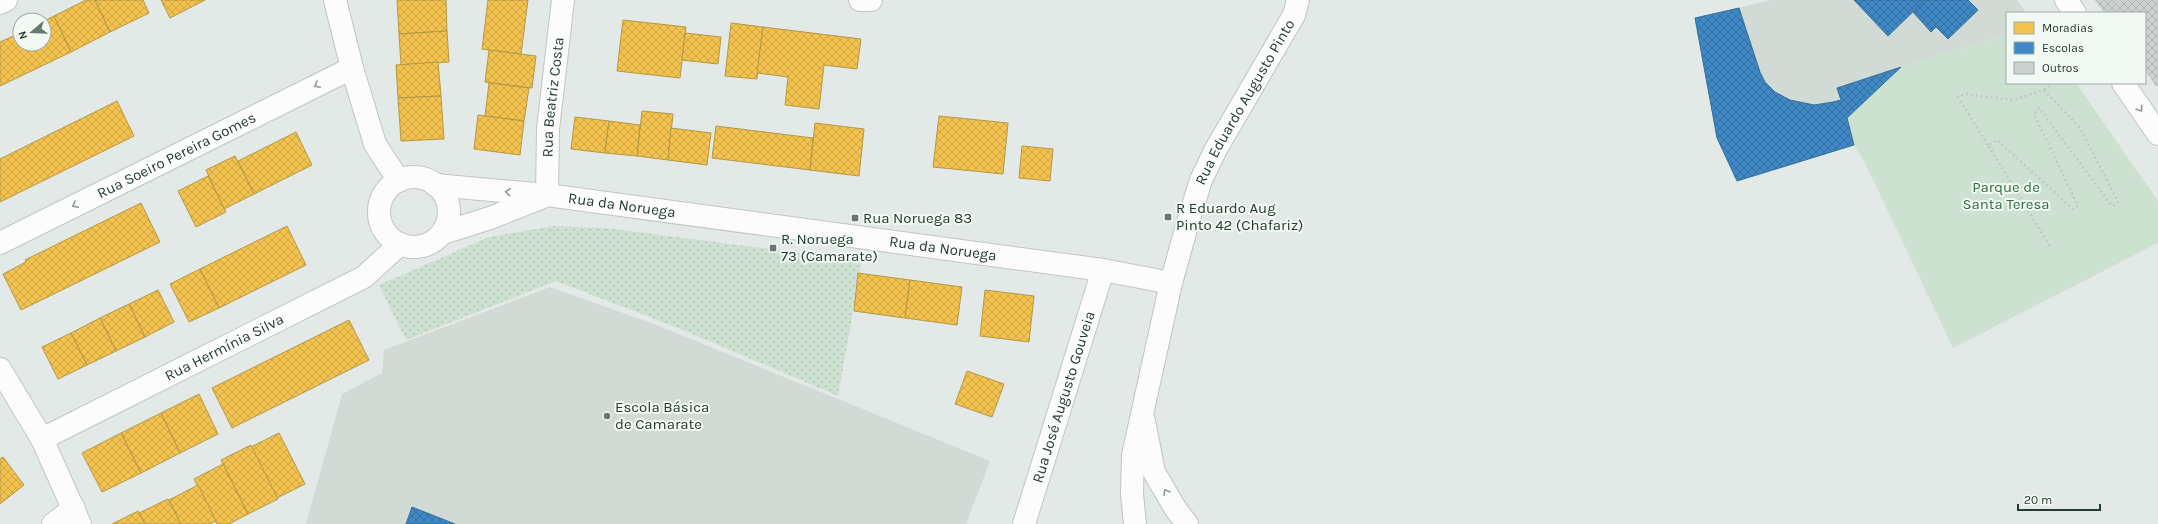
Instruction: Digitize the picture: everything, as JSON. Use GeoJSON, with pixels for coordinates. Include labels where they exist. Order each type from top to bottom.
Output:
{"type":"FeatureCollection","features":[{"type":"Feature","properties":{"kind":"street"},"geometry":{"type":"LineString","coordinates":[[0,3],[6,0]]}},
{"type":"Feature","properties":{"kind":"street"},"geometry":{"type":"LineString","coordinates":[[335,0],[352,68],[375,144],[399,181]]}},
{"type":"Feature","properties":{"kind":"street","name":"Rua Beatriz Costa"},"geometry":{"type":"LineString","coordinates":[[547,195],[548,129],[563,0]]}},
{"type":"Feature","properties":{"kind":"street"},"geometry":{"type":"LineString","coordinates":[[860,0],[871,0]]}},
{"type":"Feature","properties":{"kind":"street","name":"Rua Eduardo Augusto Pinto"},"geometry":{"type":"LineString","coordinates":[[1135,524],[1132,494],[1133,455],[1171,283],[1201,180],[1216,149],[1294,15],[1298,0]]}},
{"type":"Feature","properties":{"kind":"street"},"geometry":{"type":"LineString","coordinates":[[2066,0],[2074,12]]}},
{"type":"Feature","properties":{"kind":"street","name":"Rua Soeiro Pereira Gomes"},"geometry":{"type":"LineString","coordinates":[[0,242],[352,68]]}},
{"type":"Feature","properties":{"kind":"street"},"geometry":{"type":"LineString","coordinates":[[2124,84],[2158,134]]}},
{"type":"Feature","properties":{"kind":"street"},"geometry":{"type":"LineString","coordinates":[[411,178],[424,179],[435,185],[445,195],[449,208],[448,221],[442,233],[434,242],[423,246],[411,247],[400,244],[389,236],[382,225],[380,213],[382,200],[389,189],[399,181],[411,178]]}},
{"type":"Feature","properties":{"kind":"street","name":"Rua da Noruega"},"geometry":{"type":"LineString","coordinates":[[435,185],[547,195],[1103,270],[1171,283]]}},
{"type":"Feature","properties":{"kind":"street","name":"Rua da Noruega"},"geometry":{"type":"LineString","coordinates":[[442,233],[490,218],[547,195]]}},
{"type":"Feature","properties":{"kind":"street","name":"Rua Hermínia Silva"},"geometry":{"type":"LineString","coordinates":[[42,439],[364,277],[400,244]]}},
{"type":"Feature","properties":{"kind":"street","name":"Rua José Augusto Gouveia"},"geometry":{"type":"LineString","coordinates":[[1024,524],[1103,270]]}},
{"type":"Feature","properties":{"kind":"street"},"geometry":{"type":"LineString","coordinates":[[0,369],[42,439],[77,516],[53,524]]}},
{"type":"Feature","properties":{"kind":"street","name":"Rua Eduardo Augusto Pinto"},"geometry":{"type":"LineString","coordinates":[[1143,414],[1154,472],[1175,508],[1188,524]]}},
{"type":"Feature","properties":{"kind":"path"},"geometry":{"type":"LineString","coordinates":[[2051,248],[1958,97],[1965,94],[2013,100],[2044,90],[2052,84]]}},
{"type":"Feature","properties":{"kind":"path"},"geometry":{"type":"LineString","coordinates":[[1988,145],[1997,140],[2073,209],[2078,206],[2034,114],[2039,108],[2112,206],[2118,202],[2080,128],[2044,90]]}},
{"type":"Feature","properties":{"kind":"shaded area"},"geometry":{"type":"Polygon","coordinates":[[[1771,0],[2017,0],[2025,12],[2006,12],[2006,34],[1901,67],[1847,117],[1854,145],[1737,181],[1717,138],[1695,18],[1771,0]]]}},
{"type":"Feature","properties":{"kind":"shaded area","name":"Escola Básica de Camarate"},"geometry":{"type":"Polygon","coordinates":[[[550,287],[654,324],[990,461],[966,524],[306,524],[342,394],[382,373],[384,350],[550,287]]]}},
{"type":"Feature","properties":{"kind":"green space","name":"Parque de Santa Teresa"},"geometry":{"type":"Polygon","coordinates":[[[2006,34],[2006,84],[2077,84],[2158,201],[2158,243],[1953,348],[1865,163],[1854,145],[1847,118],[1901,67],[2006,34]]]}},
{"type":"Feature","properties":{"kind":"green space"},"geometry":{"type":"Polygon","coordinates":[[[553,226],[606,228],[862,261],[838,396],[681,329],[556,281],[406,340],[379,285],[489,237],[553,226]]]}},
{"type":"Feature","properties":{"kind":"building: Moradias"},"geometry":{"type":"Polygon","coordinates":[[[86,0],[95,0],[110,32],[71,52],[54,16],[86,0]]]}},
{"type":"Feature","properties":{"kind":"building: Moradias"},"geometry":{"type":"Polygon","coordinates":[[[95,0],[143,0],[149,13],[110,32],[95,0]]]}},
{"type":"Feature","properties":{"kind":"building: Moradias"},"geometry":{"type":"Polygon","coordinates":[[[161,0],[205,0],[170,18],[161,0]]]}},
{"type":"Feature","properties":{"kind":"building: Moradias"},"geometry":{"type":"Polygon","coordinates":[[[397,0],[446,0],[447,31],[399,34],[397,0]]]}},
{"type":"Feature","properties":{"kind":"building: Moradias"},"geometry":{"type":"Polygon","coordinates":[[[488,0],[528,0],[521,54],[482,49],[488,0]]]}},
{"type":"Feature","properties":{"kind":"building: Moradias"},"geometry":{"type":"Polygon","coordinates":[[[54,16],[71,52],[0,86],[0,42],[12,37],[12,52],[52,52],[52,17],[54,16]]]}},
{"type":"Feature","properties":{"kind":"building: Moradias"},"geometry":{"type":"Polygon","coordinates":[[[623,20],[686,27],[680,78],[617,71],[623,20]]]}},
{"type":"Feature","properties":{"kind":"building: Moradias"},"geometry":{"type":"Polygon","coordinates":[[[731,23],[763,27],[757,79],[725,76],[731,23]]]}},
{"type":"Feature","properties":{"kind":"building: Moradias"},"geometry":{"type":"Polygon","coordinates":[[[763,27],[861,39],[857,69],[824,65],[819,109],[785,105],[788,77],[757,73],[763,27]]]}},
{"type":"Feature","properties":{"kind":"building: Moradias"},"geometry":{"type":"Polygon","coordinates":[[[447,31],[449,62],[401,65],[399,34],[447,31]]]}},
{"type":"Feature","properties":{"kind":"building: Moradias"},"geometry":{"type":"Polygon","coordinates":[[[685,33],[721,37],[718,64],[682,60],[685,33]]]}},
{"type":"Feature","properties":{"kind":"building: Moradias"},"geometry":{"type":"Polygon","coordinates":[[[489,50],[536,56],[532,88],[485,82],[489,50]]]}},
{"type":"Feature","properties":{"kind":"building: Moradias"},"geometry":{"type":"Polygon","coordinates":[[[438,62],[441,96],[398,98],[396,65],[438,62]]]}},
{"type":"Feature","properties":{"kind":"building: Moradias"},"geometry":{"type":"Polygon","coordinates":[[[489,83],[529,88],[524,121],[485,116],[489,83]]]}},
{"type":"Feature","properties":{"kind":"building: Moradias"},"geometry":{"type":"Polygon","coordinates":[[[441,96],[444,139],[401,141],[398,98],[441,96]]]}},
{"type":"Feature","properties":{"kind":"building: Moradias"},"geometry":{"type":"Polygon","coordinates":[[[117,101],[134,136],[0,202],[0,159],[117,101]]]}},
{"type":"Feature","properties":{"kind":"building: Moradias"},"geometry":{"type":"Polygon","coordinates":[[[642,111],[673,114],[668,160],[637,156],[642,111]]]}},
{"type":"Feature","properties":{"kind":"building: Moradias"},"geometry":{"type":"Polygon","coordinates":[[[478,115],[524,121],[520,155],[474,149],[478,115]]]}},
{"type":"Feature","properties":{"kind":"building: Moradias"},"geometry":{"type":"Polygon","coordinates":[[[939,116],[1008,123],[1003,174],[933,167],[939,116]]]}},
{"type":"Feature","properties":{"kind":"building: Moradias"},"geometry":{"type":"Polygon","coordinates":[[[575,117],[609,121],[605,153],[571,149],[575,117]]]}},
{"type":"Feature","properties":{"kind":"building: Moradias"},"geometry":{"type":"Polygon","coordinates":[[[609,121],[640,125],[637,156],[605,153],[609,121]]]}},
{"type":"Feature","properties":{"kind":"building: Moradias"},"geometry":{"type":"Polygon","coordinates":[[[815,123],[864,129],[859,176],[810,170],[815,123]]]}},
{"type":"Feature","properties":{"kind":"building: Moradias"},"geometry":{"type":"Polygon","coordinates":[[[716,126],[813,138],[810,170],[712,158],[716,126]]]}},
{"type":"Feature","properties":{"kind":"building: Moradias"},"geometry":{"type":"Polygon","coordinates":[[[671,128],[711,133],[707,165],[668,160],[671,128]]]}},
{"type":"Feature","properties":{"kind":"building: Moradias"},"geometry":{"type":"Polygon","coordinates":[[[296,132],[312,165],[254,194],[238,161],[296,132]]]}},
{"type":"Feature","properties":{"kind":"building: Moradias"},"geometry":{"type":"Polygon","coordinates":[[[1022,146],[1053,149],[1050,181],[1019,178],[1022,146]]]}},
{"type":"Feature","properties":{"kind":"building: Moradias"},"geometry":{"type":"Polygon","coordinates":[[[235,156],[254,194],[224,209],[206,170],[235,156]]]}},
{"type":"Feature","properties":{"kind":"building: Moradias"},"geometry":{"type":"Polygon","coordinates":[[[208,176],[226,212],[196,227],[178,191],[208,176]]]}},
{"type":"Feature","properties":{"kind":"building: Moradias"},"geometry":{"type":"Polygon","coordinates":[[[141,203],[160,242],[21,310],[3,274],[26,262],[25,260],[141,203]]]}},
{"type":"Feature","properties":{"kind":"building: Moradias"},"geometry":{"type":"Polygon","coordinates":[[[287,226],[306,265],[219,308],[200,269],[287,226]]]}},
{"type":"Feature","properties":{"kind":"building: Moradias"},"geometry":{"type":"Polygon","coordinates":[[[200,269],[219,308],[189,322],[170,284],[200,269]]]}},
{"type":"Feature","properties":{"kind":"building: Moradias"},"geometry":{"type":"Polygon","coordinates":[[[858,273],[910,280],[905,318],[854,311],[858,273]]]}},
{"type":"Feature","properties":{"kind":"building: Moradias"},"geometry":{"type":"Polygon","coordinates":[[[910,280],[962,287],[957,325],[905,318],[910,280]]]}},
{"type":"Feature","properties":{"kind":"building: Moradias"},"geometry":{"type":"Polygon","coordinates":[[[158,290],[174,322],[145,337],[129,304],[158,290]]]}},
{"type":"Feature","properties":{"kind":"building: Moradias"},"geometry":{"type":"Polygon","coordinates":[[[985,290],[1034,296],[1029,342],[980,336],[985,290]]]}},
{"type":"Feature","properties":{"kind":"building: Moradias"},"geometry":{"type":"Polygon","coordinates":[[[129,304],[145,337],[116,351],[100,318],[129,304]]]}},
{"type":"Feature","properties":{"kind":"building: Moradias"},"geometry":{"type":"Polygon","coordinates":[[[100,318],[116,351],[87,365],[71,333],[100,318]]]}},
{"type":"Feature","properties":{"kind":"building: Moradias"},"geometry":{"type":"Polygon","coordinates":[[[349,320],[369,360],[232,428],[212,388],[349,320]]]}},
{"type":"Feature","properties":{"kind":"building: Moradias"},"geometry":{"type":"Polygon","coordinates":[[[71,333],[87,365],[58,379],[42,347],[71,333]]]}},
{"type":"Feature","properties":{"kind":"building: Moradias"},"geometry":{"type":"Polygon","coordinates":[[[967,371],[1004,384],[992,417],[955,404],[967,371]]]}},
{"type":"Feature","properties":{"kind":"building: Moradias"},"geometry":{"type":"Polygon","coordinates":[[[199,394],[218,434],[180,453],[161,413],[199,394]]]}},
{"type":"Feature","properties":{"kind":"building: Moradias"},"geometry":{"type":"Polygon","coordinates":[[[161,413],[180,453],[141,473],[121,433],[161,413]]]}},
{"type":"Feature","properties":{"kind":"building: Moradias"},"geometry":{"type":"Polygon","coordinates":[[[121,433],[141,473],[102,492],[82,453],[121,433]]]}},
{"type":"Feature","properties":{"kind":"building: Moradias"},"geometry":{"type":"Polygon","coordinates":[[[279,433],[305,484],[277,498],[251,447],[279,433]]]}},
{"type":"Feature","properties":{"kind":"building: Moradias"},"geometry":{"type":"Polygon","coordinates":[[[251,445],[278,499],[248,514],[221,460],[251,445]]]}},
{"type":"Feature","properties":{"kind":"building: Moradias"},"geometry":{"type":"Polygon","coordinates":[[[3,457],[24,485],[0,504],[0,459],[3,457]]]}},
{"type":"Feature","properties":{"kind":"building: Moradias"},"geometry":{"type":"Polygon","coordinates":[[[223,464],[248,514],[229,524],[217,524],[194,479],[223,464]]]}},
{"type":"Feature","properties":{"kind":"building: Moradias"},"geometry":{"type":"Polygon","coordinates":[[[198,485],[216,521],[210,524],[181,524],[169,500],[198,485]]]}},
{"type":"Feature","properties":{"kind":"building: Moradias"},"geometry":{"type":"Polygon","coordinates":[[[168,499],[181,524],[145,524],[139,513],[168,499]]]}},
{"type":"Feature","properties":{"kind":"building: Moradias"},"geometry":{"type":"Polygon","coordinates":[[[138,511],[145,524],[112,524],[138,511]]]}},
{"type":"Feature","properties":{"kind":"building: Escolas"},"geometry":{"type":"Polygon","coordinates":[[[1854,0],[1925,0],[1888,36],[1854,0]]]}},
{"type":"Feature","properties":{"kind":"building: Escolas"},"geometry":{"type":"Polygon","coordinates":[[[1925,0],[1968,0],[1978,10],[1948,39],[1936,27],[1931,32],[1913,12],[1925,0]]]}},
{"type":"Feature","properties":{"kind":"building: Escolas"},"geometry":{"type":"Polygon","coordinates":[[[1739,8],[1760,72],[1765,82],[1775,92],[1790,100],[1814,105],[1841,100],[1837,88],[1901,67],[1847,118],[1854,145],[1737,181],[1717,138],[1695,18],[1739,8]]]}},
{"type":"Feature","properties":{"kind":"building: Escolas"},"geometry":{"type":"Polygon","coordinates":[[[412,507],[455,524],[406,524],[412,507]]]}},
{"type":"Feature","properties":{"kind":"building: Outros"},"geometry":{"type":"Polygon","coordinates":[[[2095,0],[2121,0],[2104,12],[2095,0]]]}},
{"type":"Feature","properties":{"kind":"building: Outros"},"geometry":{"type":"Polygon","coordinates":[[[2121,0],[2158,0],[2158,85],[2156,86],[2146,71],[2146,12],[2104,12],[2121,0]]]}},
{"type":"Feature","properties":{"kind":"place","name":"R Eduardo Aug Pinto 42 (Chafariz)"},"geometry":{"type":"Point","coordinates":[1168,217]}},
{"type":"Feature","properties":{"kind":"place","name":"Rua Noruega 83"},"geometry":{"type":"Point","coordinates":[855,218]}},
{"type":"Feature","properties":{"kind":"place","name":"R. Noruega 73 (Camarate)"},"geometry":{"type":"Point","coordinates":[773,248]}},
{"type":"Feature","properties":{"kind":"place","name":"Escola Básica de Camarate"},"geometry":{"type":"Point","coordinates":[607,416]}}]}
